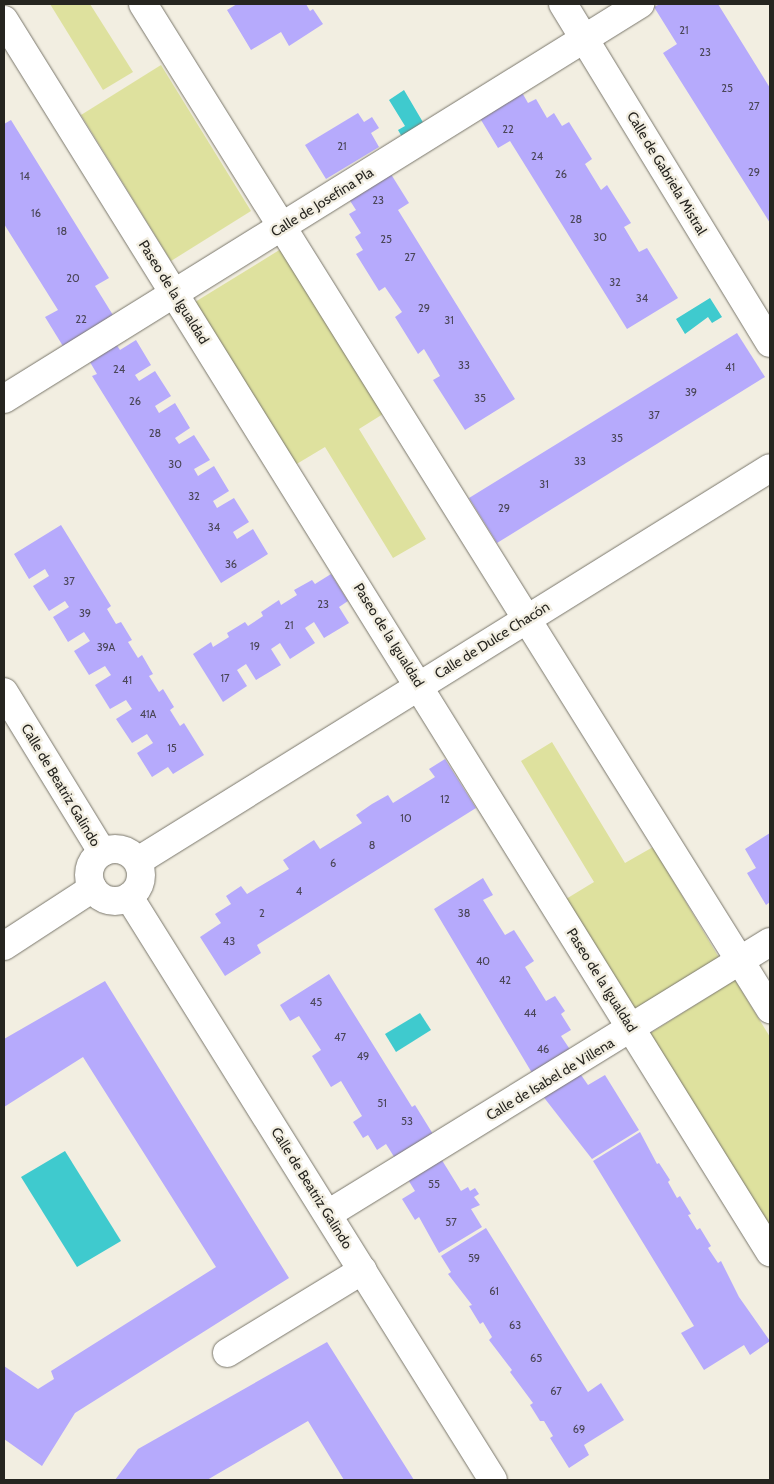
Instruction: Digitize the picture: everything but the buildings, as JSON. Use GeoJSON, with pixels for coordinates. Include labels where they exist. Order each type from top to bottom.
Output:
{"type":"FeatureCollection","features":[{"type":"Feature","properties":{"kind":"street"},"geometry":{"type":"LineString","coordinates":[[143,4],[770,1009]]}},
{"type":"Feature","properties":{"kind":"street","name":"Calle de Gabriela Mistral"},"geometry":{"type":"LineString","coordinates":[[563,4],[770,343]]}},
{"type":"Feature","properties":{"kind":"street","name":"Calle de Josefina Pla"},"geometry":{"type":"LineString","coordinates":[[4,399],[640,4]]}},
{"type":"Feature","properties":{"kind":"street","name":"Paseo de la Igualdad"},"geometry":{"type":"LineString","coordinates":[[4,20],[420,685],[770,1252]]}},
{"type":"Feature","properties":{"kind":"street","name":"Calle de Dulce Chacón"},"geometry":{"type":"LineString","coordinates":[[138,861],[525,618],[770,468]]}},
{"type":"Feature","properties":{"kind":"street","name":"Calle de Beatriz Galindo"},"geometry":{"type":"LineString","coordinates":[[4,692],[102,852]]}},
{"type":"Feature","properties":{"kind":"street"},"geometry":{"type":"LineString","coordinates":[[115,848],[128,851],[138,861],[142,874],[138,887],[129,897],[116,901],[103,898],[93,888],[89,875],[92,862],[102,852],[115,848]]}},
{"type":"Feature","properties":{"kind":"street"},"geometry":{"type":"LineString","coordinates":[[4,946],[93,888]]}},
{"type":"Feature","properties":{"kind":"street","name":"Calle de Beatriz Galindo"},"geometry":{"type":"LineString","coordinates":[[129,897],[493,1480]]}},
{"type":"Feature","properties":{"kind":"street","name":"Calle de Isabel de Villena"},"geometry":{"type":"LineString","coordinates":[[328,1214],[632,1029],[770,942]]}},
{"type":"Feature","properties":{"kind":"street"},"geometry":{"type":"LineString","coordinates":[[227,1353],[363,1270]]}},
{"type":"Feature","properties":{"kind":"green space"},"geometry":{"type":"Polygon","coordinates":[[[50,4],[90,4],[133,72],[103,90],[50,4]]]}},
{"type":"Feature","properties":{"kind":"green space"},"geometry":{"type":"Polygon","coordinates":[[[161,65],[251,211],[171,261],[81,115],[161,65]]]}},
{"type":"Feature","properties":{"kind":"green space"},"geometry":{"type":"Polygon","coordinates":[[[281,249],[383,414],[359,429],[426,539],[393,558],[325,447],[295,465],[195,302],[281,249]]]}},
{"type":"Feature","properties":{"kind":"green space"},"geometry":{"type":"Polygon","coordinates":[[[552,742],[625,863],[653,847],[721,961],[634,1012],[566,899],[594,882],[521,761],[552,742]]]}},
{"type":"Feature","properties":{"kind":"green space"},"geometry":{"type":"Polygon","coordinates":[[[735,980],[770,1037],[770,1228],[649,1034],[735,980]]]}},
{"type":"Feature","properties":{"kind":"water"},"geometry":{"type":"Polygon","coordinates":[[[404,90],[424,124],[402,137],[398,130],[405,126],[389,100],[404,90]]]}},
{"type":"Feature","properties":{"kind":"water"},"geometry":{"type":"Polygon","coordinates":[[[710,298],[722,317],[712,323],[708,317],[685,334],[676,319],[710,298]]]}},
{"type":"Feature","properties":{"kind":"water"},"geometry":{"type":"Polygon","coordinates":[[[420,1013],[431,1030],[396,1052],[385,1034],[420,1013]]]}},
{"type":"Feature","properties":{"kind":"water"},"geometry":{"type":"Polygon","coordinates":[[[65,1151],[121,1241],[77,1267],[21,1177],[65,1151]]]}}]}
